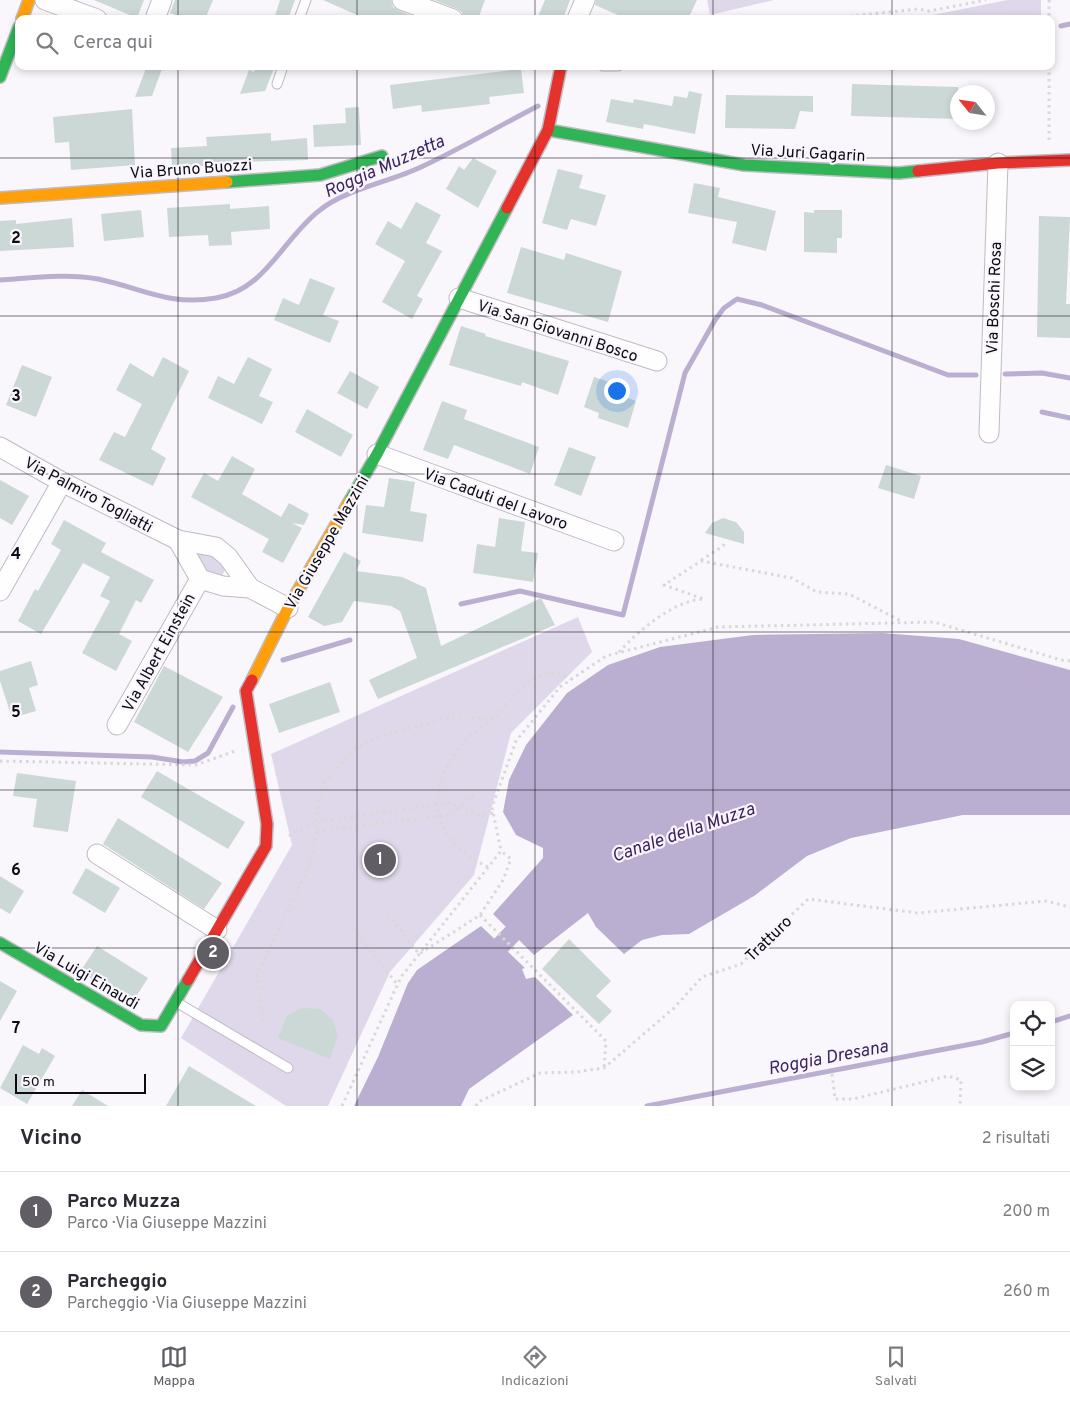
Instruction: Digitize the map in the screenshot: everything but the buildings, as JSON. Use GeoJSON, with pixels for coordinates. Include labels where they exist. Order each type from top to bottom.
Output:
{"type":"FeatureCollection","features":[{"type":"Feature","properties":{"kind":"street"},"geometry":{"type":"LineString","coordinates":[[23,15],[29,0]]}},
{"type":"Feature","properties":{"kind":"street"},"geometry":{"type":"LineString","coordinates":[[45,0],[86,15]]}},
{"type":"Feature","properties":{"kind":"street"},"geometry":{"type":"LineString","coordinates":[[156,15],[162,0]]}},
{"type":"Feature","properties":{"kind":"street"},"geometry":{"type":"LineString","coordinates":[[402,0],[442,15]]}},
{"type":"Feature","properties":{"kind":"street"},"geometry":{"type":"LineString","coordinates":[[579,15],[585,0]]}},
{"type":"Feature","properties":{"kind":"street"},"geometry":{"type":"LineString","coordinates":[[0,77],[6,44],[15,32]]}},
{"type":"Feature","properties":{"kind":"street","name":"Via Giuseppe Mazzini"},"geometry":{"type":"LineString","coordinates":[[161,1026],[266,846],[267,824],[246,692],[288,608],[377,454],[548,130],[560,70]]}},
{"type":"Feature","properties":{"kind":"street","name":"Via Juri Gagarin"},"geometry":{"type":"LineString","coordinates":[[548,130],[744,165],[899,173],[998,163],[1070,160]]}},
{"type":"Feature","properties":{"kind":"street","name":"Via Bruno Buozzi"},"geometry":{"type":"LineString","coordinates":[[0,198],[320,175],[382,156]]}},
{"type":"Feature","properties":{"kind":"street","name":"Via Boschi Rosa"},"geometry":{"type":"LineString","coordinates":[[989,433],[998,163]]}},
{"type":"Feature","properties":{"kind":"street","name":"Via San Giovanni Bosco"},"geometry":{"type":"LineString","coordinates":[[459,298],[657,361]]}},
{"type":"Feature","properties":{"kind":"street","name":"Via Palmiro Togliatti"},"geometry":{"type":"LineString","coordinates":[[0,447],[62,482],[178,540],[216,547],[235,566],[250,588]]}},
{"type":"Feature","properties":{"kind":"street","name":"Via Caduti del Lavoro"},"geometry":{"type":"LineString","coordinates":[[377,454],[614,541]]}},
{"type":"Feature","properties":{"kind":"street"},"geometry":{"type":"LineString","coordinates":[[0,591],[62,482]]}},
{"type":"Feature","properties":{"kind":"street"},"geometry":{"type":"LineString","coordinates":[[178,540],[200,579]]}},
{"type":"Feature","properties":{"kind":"street"},"geometry":{"type":"LineString","coordinates":[[222,586],[232,579],[235,566]]}},
{"type":"Feature","properties":{"kind":"street","name":"Via Palmiro Togliatti"},"geometry":{"type":"LineString","coordinates":[[200,579],[222,586],[250,588],[288,608]]}},
{"type":"Feature","properties":{"kind":"street","name":"Via Albert Einstein"},"geometry":{"type":"LineString","coordinates":[[117,725],[200,579]]}},
{"type":"Feature","properties":{"kind":"street"},"geometry":{"type":"LineString","coordinates":[[97,854],[217,930]]}},
{"type":"Feature","properties":{"kind":"street","name":"Via Luigi Einaudi"},"geometry":{"type":"LineString","coordinates":[[0,943],[141,1025],[161,1026]]}},
{"type":"Feature","properties":{"kind":"lane"},"geometry":{"type":"LineString","coordinates":[[300,15],[306,0]]}},
{"type":"Feature","properties":{"kind":"lane"},"geometry":{"type":"LineString","coordinates":[[277,84],[282,70]]}},
{"type":"Feature","properties":{"kind":"lane"},"geometry":{"type":"LineString","coordinates":[[175,1001],[288,1068]]}},
{"type":"Feature","properties":{"kind":"path"},"geometry":{"type":"LineString","coordinates":[[862,15],[918,9],[929,11],[986,0]]}},
{"type":"Feature","properties":{"kind":"path"},"geometry":{"type":"LineString","coordinates":[[1049,0],[1049,15]]}},
{"type":"Feature","properties":{"kind":"path"},"geometry":{"type":"LineString","coordinates":[[1049,70],[1050,161]]}},
{"type":"Feature","properties":{"kind":"path"},"geometry":{"type":"LineString","coordinates":[[619,652],[633,636],[677,606],[690,600],[704,599],[664,585],[723,546],[725,542]]}},
{"type":"Feature","properties":{"kind":"path"},"geometry":{"type":"LineString","coordinates":[[701,561],[792,578],[817,592],[849,594],[903,623]]}},
{"type":"Feature","properties":{"kind":"path"},"geometry":{"type":"LineString","coordinates":[[419,954],[480,914],[503,880],[511,859],[500,851],[492,807],[516,741],[560,687],[606,656],[718,627],[934,622],[1061,660],[1070,661]]}},
{"type":"Feature","properties":{"kind":"path"},"geometry":{"type":"LineString","coordinates":[[488,867],[470,859],[451,843],[438,816],[436,805],[444,772],[462,743],[495,718],[512,696],[536,677],[554,672],[571,679]]}},
{"type":"Feature","properties":{"kind":"path"},"geometry":{"type":"LineString","coordinates":[[263,1022],[257,974],[309,866],[317,831],[315,822],[324,783],[354,749],[382,735],[453,717],[495,718]]}},
{"type":"Feature","properties":{"kind":"path"},"geometry":{"type":"LineString","coordinates":[[0,760],[196,765],[254,743]]}},
{"type":"Feature","properties":{"kind":"path"},"geometry":{"type":"LineString","coordinates":[[317,831],[451,815],[468,798],[475,796]]}},
{"type":"Feature","properties":{"kind":"path"},"geometry":{"type":"LineString","coordinates":[[285,838],[315,822],[436,805],[449,804],[461,806],[468,812],[479,815],[493,813]]}},
{"type":"Feature","properties":{"kind":"path"},"geometry":{"type":"LineString","coordinates":[[342,1106],[397,984],[500,851]]}},
{"type":"Feature","properties":{"kind":"path","name":"Tratturo"},"geometry":{"type":"LineString","coordinates":[[604,1068],[674,1008],[702,977],[741,964],[808,899],[918,913],[1046,901],[1070,907]]}},
{"type":"Feature","properties":{"kind":"path"},"geometry":{"type":"LineString","coordinates":[[388,914],[419,954]]}},
{"type":"Feature","properties":{"kind":"path"},"geometry":{"type":"LineString","coordinates":[[476,1106],[478,1102],[540,1073],[576,1072],[604,1068],[606,1041],[480,914]]}},
{"type":"Feature","properties":{"kind":"path"},"geometry":{"type":"LineString","coordinates":[[358,935],[397,984]]}},
{"type":"Feature","properties":{"kind":"path"},"geometry":{"type":"LineString","coordinates":[[832,1074],[835,1099],[853,1099],[948,1076],[961,1080],[960,1106]]}},
{"type":"Feature","properties":{"kind":"shaded area"},"geometry":{"type":"Polygon","coordinates":[[[707,0],[774,0],[710,15],[707,0]]]}},
{"type":"Feature","properties":{"kind":"shaded area"},"geometry":{"type":"Polygon","coordinates":[[[1007,0],[1041,0],[1041,15],[933,15],[1007,0]]]}},
{"type":"Feature","properties":{"kind":"shaded area"},"geometry":{"type":"Polygon","coordinates":[[[193,552],[214,553],[227,567],[221,577],[209,577],[193,552]]]}},
{"type":"Feature","properties":{"kind":"shaded area"},"geometry":{"type":"Polygon","coordinates":[[[578,617],[592,652],[511,733],[474,875],[390,972],[328,1106],[286,1106],[181,1038],[292,845],[271,754],[578,617]]]}},
{"type":"Feature","properties":{"kind":"water"},"geometry":{"type":"Polygon","coordinates":[[[882,633],[959,639],[1070,670],[1070,815],[963,815],[851,838],[807,856],[754,896],[689,934],[662,935],[642,940],[624,954],[596,927],[588,913],[534,955],[493,914],[543,858],[543,848],[516,835],[503,812],[509,780],[526,745],[567,693],[608,665],[660,647],[753,635],[882,633]]]}},
{"type":"Feature","properties":{"kind":"water"},"geometry":{"type":"Polygon","coordinates":[[[481,926],[525,968],[522,969],[526,979],[535,977],[573,1015],[469,1089],[461,1106],[354,1106],[378,1057],[408,983],[417,970],[481,926]]]}},
{"type":"Feature","properties":{"kind":"waterway","name":"Roggia Muzzetta"},"geometry":{"type":"LineString","coordinates":[[1061,26],[1070,24]]}},
{"type":"Feature","properties":{"kind":"waterway","name":"Roggia Muzzetta"},"geometry":{"type":"LineString","coordinates":[[0,280],[49,276],[86,277],[156,295],[184,300],[216,298],[233,293],[248,285],[261,274],[307,221],[331,203],[355,191],[421,167],[538,106]]}},
{"type":"Feature","properties":{"kind":"waterway"},"geometry":{"type":"LineString","coordinates":[[461,604],[520,591],[623,615],[685,373],[715,320],[724,308],[737,299],[762,305],[948,375],[976,375]]}},
{"type":"Feature","properties":{"kind":"waterway"},"geometry":{"type":"LineString","coordinates":[[1005,374],[1042,373],[1070,378]]}},
{"type":"Feature","properties":{"kind":"waterway"},"geometry":{"type":"LineString","coordinates":[[1042,412],[1070,418]]}},
{"type":"Feature","properties":{"kind":"waterway"},"geometry":{"type":"LineString","coordinates":[[283,660],[350,640]]}},
{"type":"Feature","properties":{"kind":"waterway"},"geometry":{"type":"LineString","coordinates":[[0,752],[152,757],[183,762],[195,761],[208,753],[233,707]]}},
{"type":"Feature","properties":{"kind":"waterway","name":"Canale della Muzza"},"geometry":{"type":"LineString","coordinates":[[484,963],[531,914]]}},
{"type":"Feature","properties":{"kind":"waterway","name":"Roggia Dresana"},"geometry":{"type":"LineString","coordinates":[[1055,1021],[1070,1016]]}},
{"type":"Feature","properties":{"kind":"waterway","name":"Roggia Dresana"},"geometry":{"type":"LineString","coordinates":[[647,1106],[982,1042],[1010,1034]]}},
{"type":"Feature","properties":{"kind":"traffic: fast"},"geometry":{"type":"LineString","coordinates":[[0,77],[15,38]]}},
{"type":"Feature","properties":{"kind":"traffic: fast"},"geometry":{"type":"LineString","coordinates":[[548,130],[744,165],[899,173],[918,171]]}},
{"type":"Feature","properties":{"kind":"traffic: fast"},"geometry":{"type":"LineString","coordinates":[[227,182],[320,175],[382,156]]}},
{"type":"Feature","properties":{"kind":"traffic: fast"},"geometry":{"type":"LineString","coordinates":[[349,502],[377,454],[507,208]]}},
{"type":"Feature","properties":{"kind":"traffic: fast"},"geometry":{"type":"LineString","coordinates":[[0,943],[141,1025],[161,1026],[188,980]]}},
{"type":"Feature","properties":{"kind":"traffic: slow"},"geometry":{"type":"LineString","coordinates":[[23,15],[29,0]]}},
{"type":"Feature","properties":{"kind":"traffic: slow"},"geometry":{"type":"LineString","coordinates":[[0,198],[227,182]]}},
{"type":"Feature","properties":{"kind":"traffic: slow"},"geometry":{"type":"LineString","coordinates":[[252,680],[288,608],[349,502]]}},
{"type":"Feature","properties":{"kind":"traffic: jam"},"geometry":{"type":"LineString","coordinates":[[507,208],[548,130],[560,70]]}},
{"type":"Feature","properties":{"kind":"traffic: jam"},"geometry":{"type":"LineString","coordinates":[[918,171],[998,163],[1070,160]]}},
{"type":"Feature","properties":{"kind":"traffic: jam"},"geometry":{"type":"LineString","coordinates":[[188,980],[266,846],[267,824],[246,691],[252,680]]}},
{"type":"Feature","properties":{"kind":"place","name":"Parco Muzza"},"geometry":{"type":"Point","coordinates":[380,860]}},
{"type":"Feature","properties":{"kind":"place","name":"Parcheggio"},"geometry":{"type":"Point","coordinates":[213,953]}}]}
